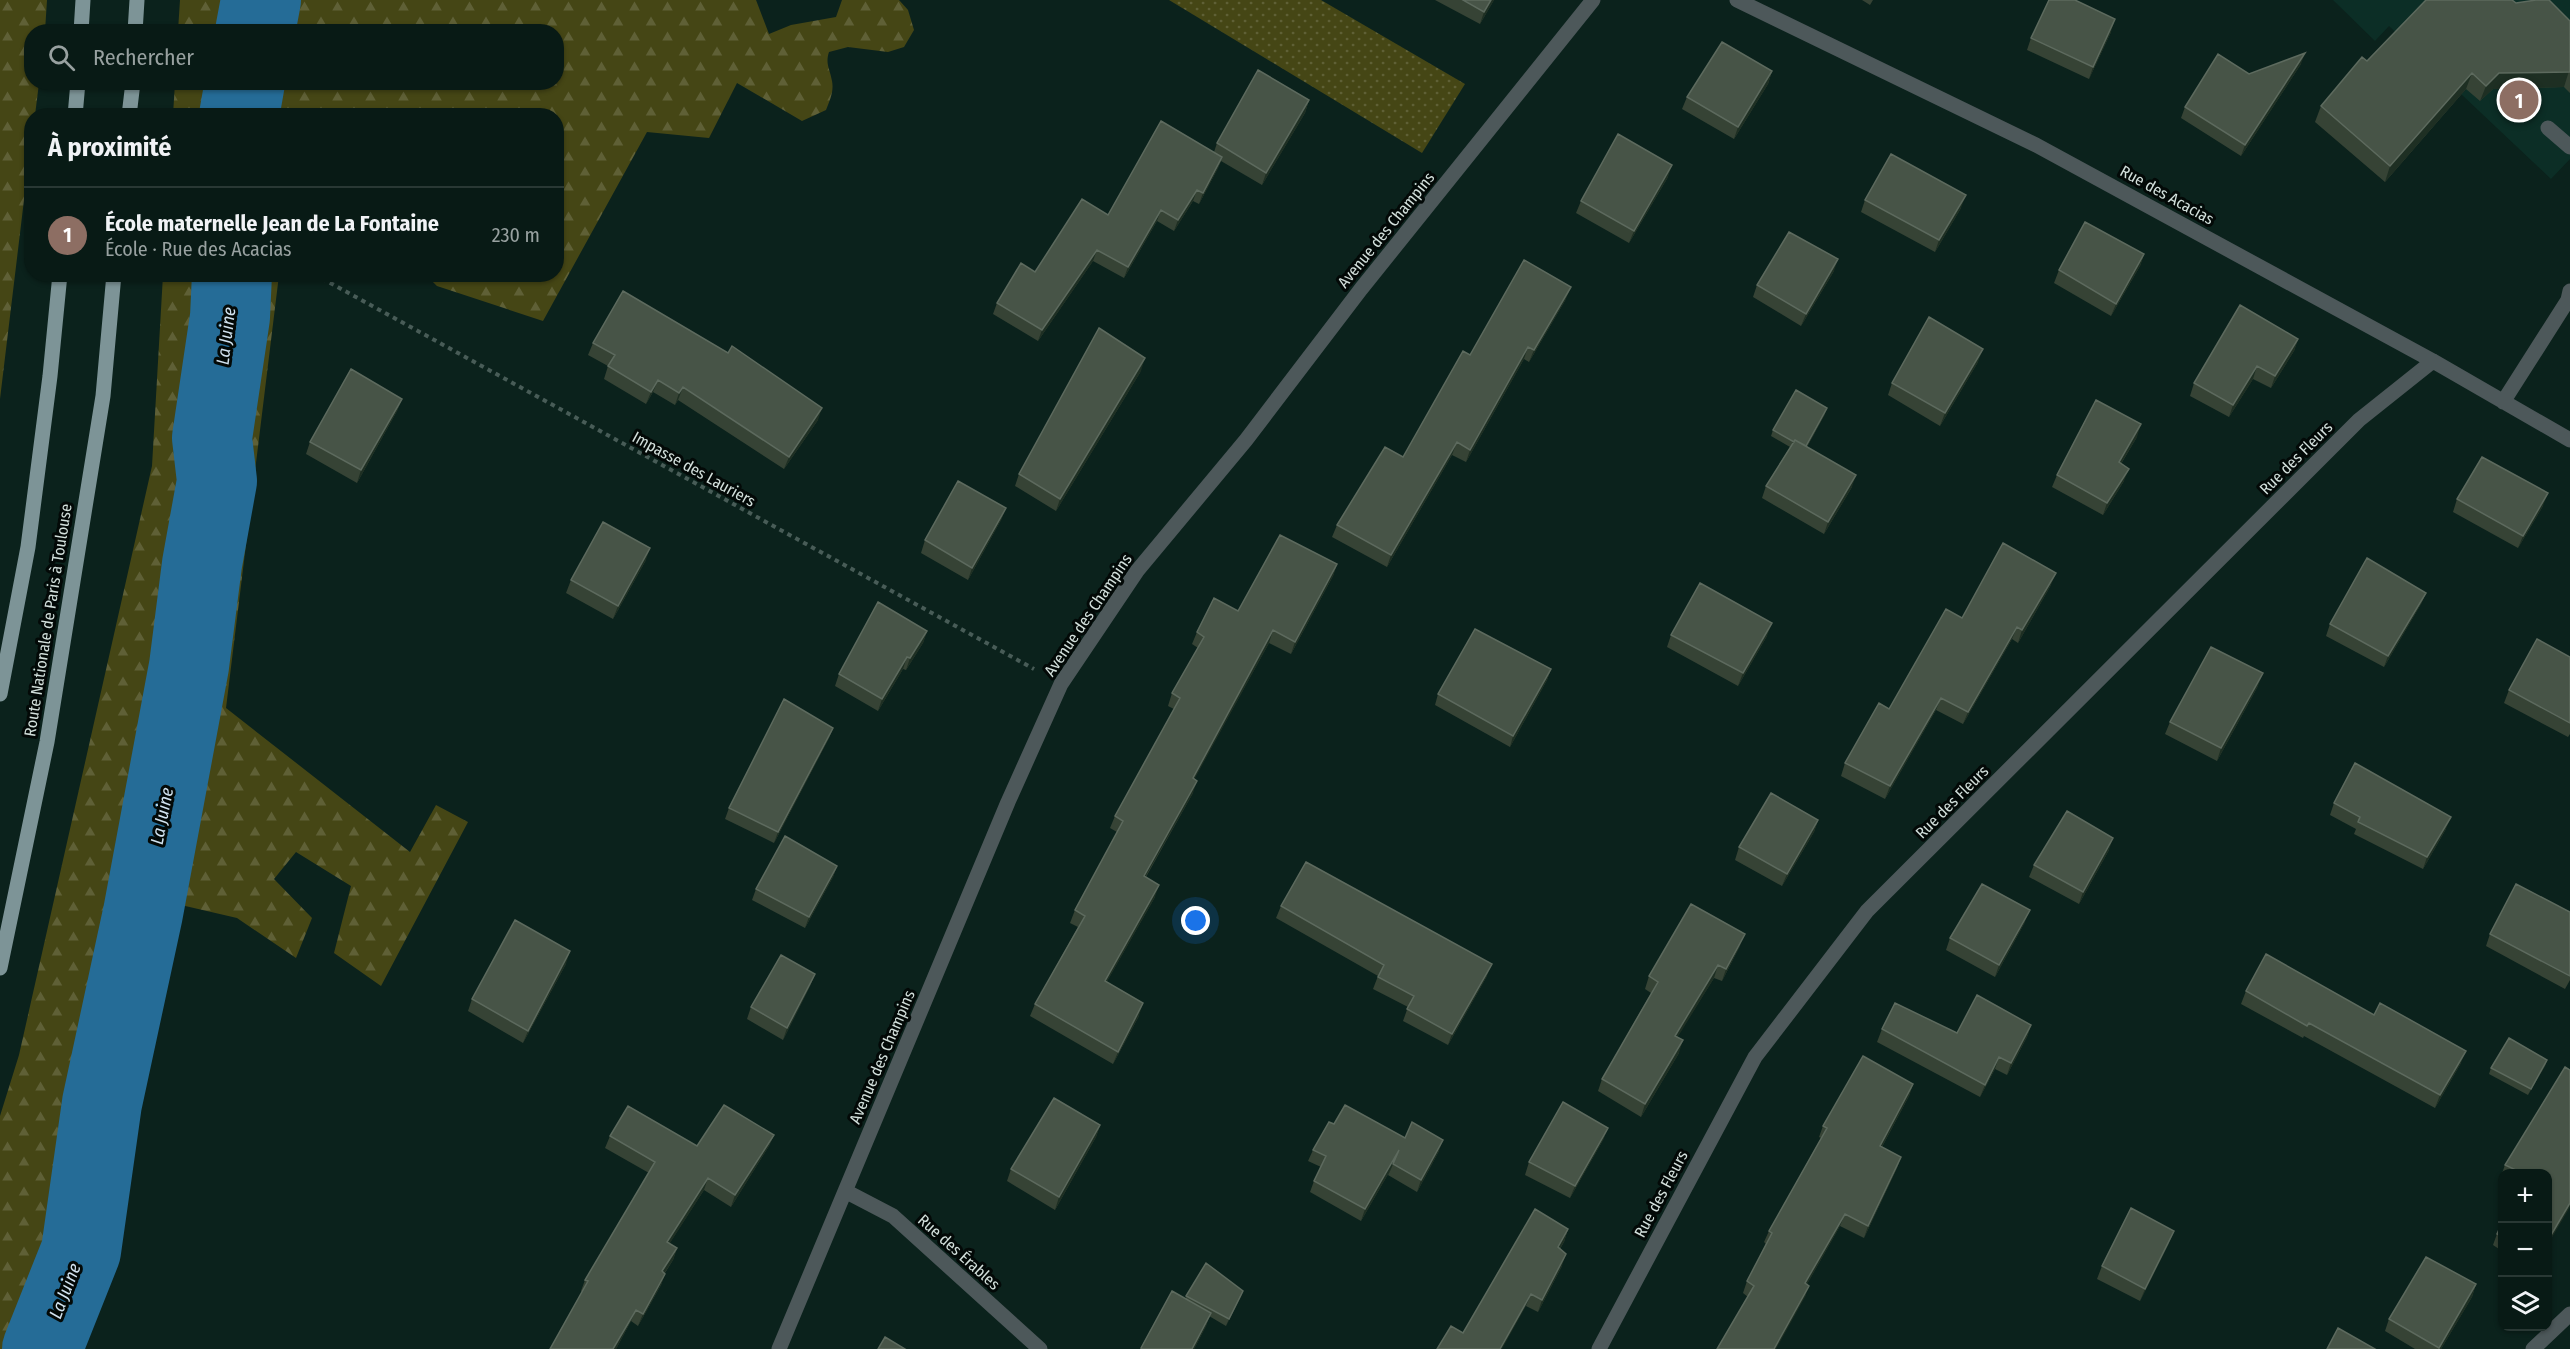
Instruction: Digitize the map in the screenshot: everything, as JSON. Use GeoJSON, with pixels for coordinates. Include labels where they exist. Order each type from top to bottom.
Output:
{"type":"FeatureCollection","features":[{"type":"Feature","properties":{"kind":"main road"},"geometry":{"type":"LineString","coordinates":[[82,24],[83,0]]}},
{"type":"Feature","properties":{"kind":"main road"},"geometry":{"type":"LineString","coordinates":[[136,24],[137,0]]}},
{"type":"Feature","properties":{"kind":"main road"},"geometry":{"type":"LineString","coordinates":[[76,108],[77,90]]}},
{"type":"Feature","properties":{"kind":"main road"},"geometry":{"type":"LineString","coordinates":[[130,108],[132,90]]}},
{"type":"Feature","properties":{"kind":"main road","name":"Route Nationale de Paris à Toulouse"},"geometry":{"type":"LineString","coordinates":[[0,694],[28,547],[50,376],[59,282]]}},
{"type":"Feature","properties":{"kind":"main road","name":"Route Nationale de Paris à Toulouse"},"geometry":{"type":"LineString","coordinates":[[0,968],[48,731],[103,396],[113,282]]}},
{"type":"Feature","properties":{"kind":"street","name":"Avenue des Champins"},"geometry":{"type":"LineString","coordinates":[[779,1349],[847,1192],[882,1100],[1008,802],[1061,684],[1137,571],[1246,440],[1361,289],[1593,0]]}},
{"type":"Feature","properties":{"kind":"street","name":"Rue des Acacias"},"geometry":{"type":"LineString","coordinates":[[1737,0],[2036,145],[2433,361],[2570,440]]}},
{"type":"Feature","properties":{"kind":"street"},"geometry":{"type":"LineString","coordinates":[[2548,128],[2570,147]]}},
{"type":"Feature","properties":{"kind":"street"},"geometry":{"type":"LineString","coordinates":[[2503,402],[2568,300],[2570,291]]}},
{"type":"Feature","properties":{"kind":"street","name":"Rue des Fleurs"},"geometry":{"type":"LineString","coordinates":[[1599,1349],[1755,1057],[1867,911],[2359,420],[2433,361]]}},
{"type":"Feature","properties":{"kind":"street","name":"Rue des Érables"},"geometry":{"type":"LineString","coordinates":[[847,1192],[893,1216],[1040,1349]]}},
{"type":"Feature","properties":{"kind":"street"},"geometry":{"type":"LineString","coordinates":[[2533,1349],[2570,1314]]}},
{"type":"Feature","properties":{"kind":"path","name":"Impasse des Lauriers"},"geometry":{"type":"LineString","coordinates":[[329,282],[1061,684]]}},
{"type":"Feature","properties":{"kind":"shaded area"},"geometry":{"type":"Polygon","coordinates":[[[2333,0],[2570,0],[2570,159],[2551,179],[2389,26],[2375,41],[2333,0]]]}},
{"type":"Feature","properties":{"kind":"green space"},"geometry":{"type":"Polygon","coordinates":[[[0,0],[47,0],[45,24],[24,24],[24,90],[38,90],[36,108],[24,108],[24,200],[0,399],[0,0]]]}},
{"type":"Feature","properties":{"kind":"green space"},"geometry":{"type":"Polygon","coordinates":[[[180,0],[756,0],[769,34],[791,25],[836,17],[842,0],[899,0],[908,10],[914,30],[904,47],[888,52],[848,47],[829,52],[828,63],[832,88],[826,110],[802,121],[737,83],[709,138],[647,132],[543,321],[437,286],[433,282],[564,282],[564,108],[173,108],[175,90],[564,90],[564,24],[178,24],[180,0]]]}},
{"type":"Feature","properties":{"kind":"green space"},"geometry":{"type":"Polygon","coordinates":[[[1169,0],[1321,0],[1465,84],[1422,153],[1169,0]]]}},
{"type":"Feature","properties":{"kind":"green space"},"geometry":{"type":"Polygon","coordinates":[[[163,282],[278,282],[226,708],[410,852],[436,805],[468,822],[381,986],[334,953],[351,886],[296,852],[274,879],[312,918],[296,958],[237,918],[181,905],[98,1285],[76,1349],[0,1349],[0,1116],[19,1055],[152,466],[163,282]]]}},
{"type":"Feature","properties":{"kind":"building"},"geometry":{"type":"Polygon","coordinates":[[[1463,0],[1491,0],[1484,12],[1463,0]]]}},
{"type":"Feature","properties":{"kind":"building"},"geometry":{"type":"Polygon","coordinates":[[[2049,0],[2075,0],[2115,19],[2093,67],[2031,38],[2049,0]]]}},
{"type":"Feature","properties":{"kind":"building"},"geometry":{"type":"Polygon","coordinates":[[[2426,0],[2512,0],[2516,3],[2549,0],[2570,21],[2570,72],[2499,73],[2486,86],[2472,73],[2390,166],[2321,106],[2362,57],[2367,61],[2426,0]]]}},
{"type":"Feature","properties":{"kind":"building"},"geometry":{"type":"Polygon","coordinates":[[[1722,42],[1772,71],[1738,127],[1687,97],[1722,42]]]}},
{"type":"Feature","properties":{"kind":"building"},"geometry":{"type":"Polygon","coordinates":[[[2305,53],[2245,145],[2185,107],[2218,54],[2249,74],[2305,53]]]}},
{"type":"Feature","properties":{"kind":"building"},"geometry":{"type":"Polygon","coordinates":[[[1258,70],[1309,100],[1266,173],[1217,143],[1258,70]]]}},
{"type":"Feature","properties":{"kind":"building"},"geometry":{"type":"Polygon","coordinates":[[[1161,121],[1222,157],[1203,193],[1197,190],[1178,220],[1161,210],[1128,267],[1097,250],[1042,330],[997,303],[1021,263],[1035,272],[1082,199],[1108,215],[1161,121]]]}},
{"type":"Feature","properties":{"kind":"building"},"geometry":{"type":"Polygon","coordinates":[[[1618,134],[1672,165],[1634,231],[1581,201],[1618,134]]]}},
{"type":"Feature","properties":{"kind":"building"},"geometry":{"type":"Polygon","coordinates":[[[1891,154],[1966,195],[1939,240],[1865,200],[1891,154]]]}},
{"type":"Feature","properties":{"kind":"building"},"geometry":{"type":"Polygon","coordinates":[[[2085,222],[2144,254],[2116,304],[2059,270],[2085,222]]]}},
{"type":"Feature","properties":{"kind":"building"},"geometry":{"type":"Polygon","coordinates":[[[1789,232],[1838,259],[1806,314],[1757,285],[1789,232]]]}},
{"type":"Feature","properties":{"kind":"building"},"geometry":{"type":"Polygon","coordinates":[[[1524,260],[1571,287],[1534,350],[1528,347],[1470,450],[1457,442],[1391,555],[1337,525],[1385,447],[1403,457],[1463,351],[1470,355],[1524,260]]]}},
{"type":"Feature","properties":{"kind":"building"},"geometry":{"type":"Polygon","coordinates":[[[623,291],[728,353],[732,346],[822,408],[789,457],[683,387],[679,393],[658,380],[651,392],[608,366],[615,355],[593,343],[623,291]]]}},
{"type":"Feature","properties":{"kind":"building"},"geometry":{"type":"Polygon","coordinates":[[[2240,305],[2298,339],[2275,376],[2257,366],[2233,405],[2194,383],[2240,305]]]}},
{"type":"Feature","properties":{"kind":"building"},"geometry":{"type":"Polygon","coordinates":[[[1929,317],[1983,349],[1945,413],[1892,383],[1929,317]]]}},
{"type":"Feature","properties":{"kind":"building"},"geometry":{"type":"Polygon","coordinates":[[[1099,328],[1145,358],[1060,499],[1019,474],[1099,328]]]}},
{"type":"Feature","properties":{"kind":"building"},"geometry":{"type":"Polygon","coordinates":[[[351,369],[402,399],[361,470],[310,442],[351,369]]]}},
{"type":"Feature","properties":{"kind":"building"},"geometry":{"type":"Polygon","coordinates":[[[1796,390],[1827,408],[1806,446],[1773,430],[1796,390]]]}},
{"type":"Feature","properties":{"kind":"building"},"geometry":{"type":"Polygon","coordinates":[[[2096,400],[2141,424],[2119,462],[2129,469],[2107,503],[2057,475],[2096,400]]]}},
{"type":"Feature","properties":{"kind":"building"},"geometry":{"type":"Polygon","coordinates":[[[1795,440],[1856,475],[1828,522],[1766,486],[1795,440]]]}},
{"type":"Feature","properties":{"kind":"building"},"geometry":{"type":"Polygon","coordinates":[[[2482,457],[2548,493],[2523,536],[2457,499],[2482,457]]]}},
{"type":"Feature","properties":{"kind":"building"},"geometry":{"type":"Polygon","coordinates":[[[958,481],[1006,508],[972,568],[925,540],[958,481]]]}},
{"type":"Feature","properties":{"kind":"building"},"geometry":{"type":"Polygon","coordinates":[[[603,522],[650,548],[618,606],[571,580],[603,522]]]}},
{"type":"Feature","properties":{"kind":"building"},"geometry":{"type":"Polygon","coordinates":[[[1280,535],[1337,564],[1295,642],[1273,630],[1193,778],[1197,781],[1144,876],[1159,885],[1105,981],[1143,1003],[1118,1052],[1035,1004],[1085,916],[1075,910],[1123,821],[1115,816],[1180,698],[1172,693],[1204,637],[1197,632],[1214,598],[1238,611],[1280,535]]]}},
{"type":"Feature","properties":{"kind":"building"},"geometry":{"type":"Polygon","coordinates":[[[2003,543],[2056,573],[2022,630],[2017,627],[1968,712],[1941,698],[1890,786],[1845,763],[1879,703],[1889,709],[1946,609],[1962,618],[2003,543]]]}},
{"type":"Feature","properties":{"kind":"building"},"geometry":{"type":"Polygon","coordinates":[[[2367,558],[2426,593],[2388,656],[2330,624],[2367,558]]]}},
{"type":"Feature","properties":{"kind":"building"},"geometry":{"type":"Polygon","coordinates":[[[1700,583],[1772,623],[1743,673],[1671,635],[1700,583]]]}},
{"type":"Feature","properties":{"kind":"building"},"geometry":{"type":"Polygon","coordinates":[[[878,602],[927,631],[910,658],[907,657],[882,699],[839,674],[878,602]]]}},
{"type":"Feature","properties":{"kind":"building"},"geometry":{"type":"Polygon","coordinates":[[[1475,629],[1551,669],[1513,736],[1438,694],[1475,629]]]}},
{"type":"Feature","properties":{"kind":"building"},"geometry":{"type":"Polygon","coordinates":[[[2537,639],[2570,657],[2570,723],[2509,690],[2537,639]]]}},
{"type":"Feature","properties":{"kind":"building"},"geometry":{"type":"Polygon","coordinates":[[[2211,647],[2263,673],[2221,748],[2170,722],[2211,647]]]}},
{"type":"Feature","properties":{"kind":"building"},"geometry":{"type":"Polygon","coordinates":[[[784,699],[833,728],[778,832],[729,808],[784,699]]]}},
{"type":"Feature","properties":{"kind":"building"},"geometry":{"type":"Polygon","coordinates":[[[2355,763],[2451,817],[2427,857],[2358,822],[2360,817],[2334,803],[2355,763]]]}},
{"type":"Feature","properties":{"kind":"building"},"geometry":{"type":"Polygon","coordinates":[[[1771,793],[1818,820],[1787,874],[1739,847],[1771,793]]]}},
{"type":"Feature","properties":{"kind":"building"},"geometry":{"type":"Polygon","coordinates":[[[2067,811],[2113,838],[2083,892],[2034,865],[2067,811]]]}},
{"type":"Feature","properties":{"kind":"building"},"geometry":{"type":"Polygon","coordinates":[[[785,836],[837,866],[809,917],[756,889],[785,836]]]}},
{"type":"Feature","properties":{"kind":"building"},"geometry":{"type":"Polygon","coordinates":[[[1306,862],[1492,964],[1452,1034],[1407,1009],[1414,996],[1378,977],[1384,965],[1281,906],[1306,862]]]}},
{"type":"Feature","properties":{"kind":"building"},"geometry":{"type":"Polygon","coordinates":[[[1982,884],[2030,910],[1999,965],[1950,938],[1982,884]]]}},
{"type":"Feature","properties":{"kind":"building"},"geometry":{"type":"Polygon","coordinates":[[[2516,884],[2570,912],[2570,976],[2490,934],[2516,884]]]}},
{"type":"Feature","properties":{"kind":"building"},"geometry":{"type":"Polygon","coordinates":[[[1691,904],[1745,934],[1726,969],[1718,965],[1675,1036],[1683,1040],[1645,1104],[1602,1079],[1658,982],[1649,976],[1691,904]]]}},
{"type":"Feature","properties":{"kind":"building"},"geometry":{"type":"Polygon","coordinates":[[[515,920],[570,951],[528,1031],[472,999],[515,920]]]}},
{"type":"Feature","properties":{"kind":"building"},"geometry":{"type":"Polygon","coordinates":[[[2266,954],[2374,1015],[2380,1003],[2466,1051],[2440,1095],[2309,1023],[2307,1026],[2246,991],[2266,954]]]}},
{"type":"Feature","properties":{"kind":"building"},"geometry":{"type":"Polygon","coordinates":[[[781,955],[815,974],[787,1028],[751,1007],[781,955]]]}},
{"type":"Feature","properties":{"kind":"building"},"geometry":{"type":"Polygon","coordinates":[[[1977,995],[2031,1025],[2011,1063],[1999,1057],[1985,1085],[1882,1029],[1895,1003],[1957,1033],[1977,995]]]}},
{"type":"Feature","properties":{"kind":"building"},"geometry":{"type":"Polygon","coordinates":[[[2509,1038],[2547,1060],[2531,1089],[2491,1068],[2509,1038]]]}},
{"type":"Feature","properties":{"kind":"building"},"geometry":{"type":"Polygon","coordinates":[[[1863,1056],[1913,1084],[1880,1146],[1901,1157],[1868,1226],[1845,1214],[1805,1283],[1809,1286],[1774,1349],[1717,1349],[1754,1286],[1747,1281],[1772,1233],[1769,1231],[1827,1128],[1823,1126],[1863,1056]]]}},
{"type":"Feature","properties":{"kind":"building"},"geometry":{"type":"Polygon","coordinates":[[[2565,1067],[2570,1070],[2570,1203],[2552,1234],[2552,1169],[2514,1169],[2505,1165],[2565,1067]]]}},
{"type":"Feature","properties":{"kind":"building"},"geometry":{"type":"Polygon","coordinates":[[[1054,1098],[1100,1125],[1059,1197],[1011,1169],[1054,1098]]]}},
{"type":"Feature","properties":{"kind":"building"},"geometry":{"type":"Polygon","coordinates":[[[1563,1102],[1608,1128],[1575,1186],[1529,1162],[1563,1102]]]}},
{"type":"Feature","properties":{"kind":"building"},"geometry":{"type":"Polygon","coordinates":[[[724,1105],[774,1135],[735,1195],[708,1178],[667,1242],[677,1248],[662,1271],[665,1274],[643,1314],[636,1310],[613,1349],[550,1349],[588,1281],[585,1280],[655,1162],[610,1136],[628,1106],[697,1146],[724,1105]]]}},
{"type":"Feature","properties":{"kind":"building"},"geometry":{"type":"Polygon","coordinates":[[[1345,1105],[1405,1138],[1412,1122],[1443,1140],[1421,1180],[1393,1164],[1399,1150],[1365,1209],[1314,1181],[1326,1156],[1313,1150],[1329,1122],[1334,1124],[1345,1105]]]}},
{"type":"Feature","properties":{"kind":"building"},"geometry":{"type":"Polygon","coordinates":[[[2131,1208],[2174,1231],[2145,1289],[2102,1266],[2131,1208]]]}},
{"type":"Feature","properties":{"kind":"building"},"geometry":{"type":"Polygon","coordinates":[[[1535,1209],[1568,1229],[1558,1247],[1566,1254],[1542,1300],[1531,1294],[1500,1349],[1437,1349],[1451,1326],[1463,1333],[1535,1209]]]}},
{"type":"Feature","properties":{"kind":"building"},"geometry":{"type":"Polygon","coordinates":[[[2426,1257],[2476,1284],[2439,1348],[2389,1319],[2426,1257]]]}},
{"type":"Feature","properties":{"kind":"building"},"geometry":{"type":"Polygon","coordinates":[[[1206,1263],[1243,1291],[1229,1319],[1186,1296],[1206,1263]]]}},
{"type":"Feature","properties":{"kind":"building"},"geometry":{"type":"Polygon","coordinates":[[[1172,1291],[1211,1313],[1192,1349],[1142,1349],[1141,1348],[1172,1291]]]}},
{"type":"Feature","properties":{"kind":"building"},"geometry":{"type":"Polygon","coordinates":[[[2338,1328],[2375,1349],[2327,1349],[2338,1328]]]}},
{"type":"Feature","properties":{"kind":"building"},"geometry":{"type":"Polygon","coordinates":[[[885,1337],[905,1349],[878,1349],[885,1337]]]}},
{"type":"Feature","properties":{"kind":"waterway","name":"La Juine"},"geometry":{"type":"LineString","coordinates":[[256,24],[261,0]]}},
{"type":"Feature","properties":{"kind":"waterway","name":"La Juine"},"geometry":{"type":"LineString","coordinates":[[240,108],[244,90]]}},
{"type":"Feature","properties":{"kind":"waterway","name":"La Juine"},"geometry":{"type":"LineString","coordinates":[[42,1349],[81,1251],[102,1103],[143,913],[189,666],[202,564],[217,481],[212,438],[230,317],[232,282]]}},
{"type":"Feature","properties":{"kind":"place","name":"École maternelle Jean de La Fontaine"},"geometry":{"type":"Point","coordinates":[2519,100]}}]}
